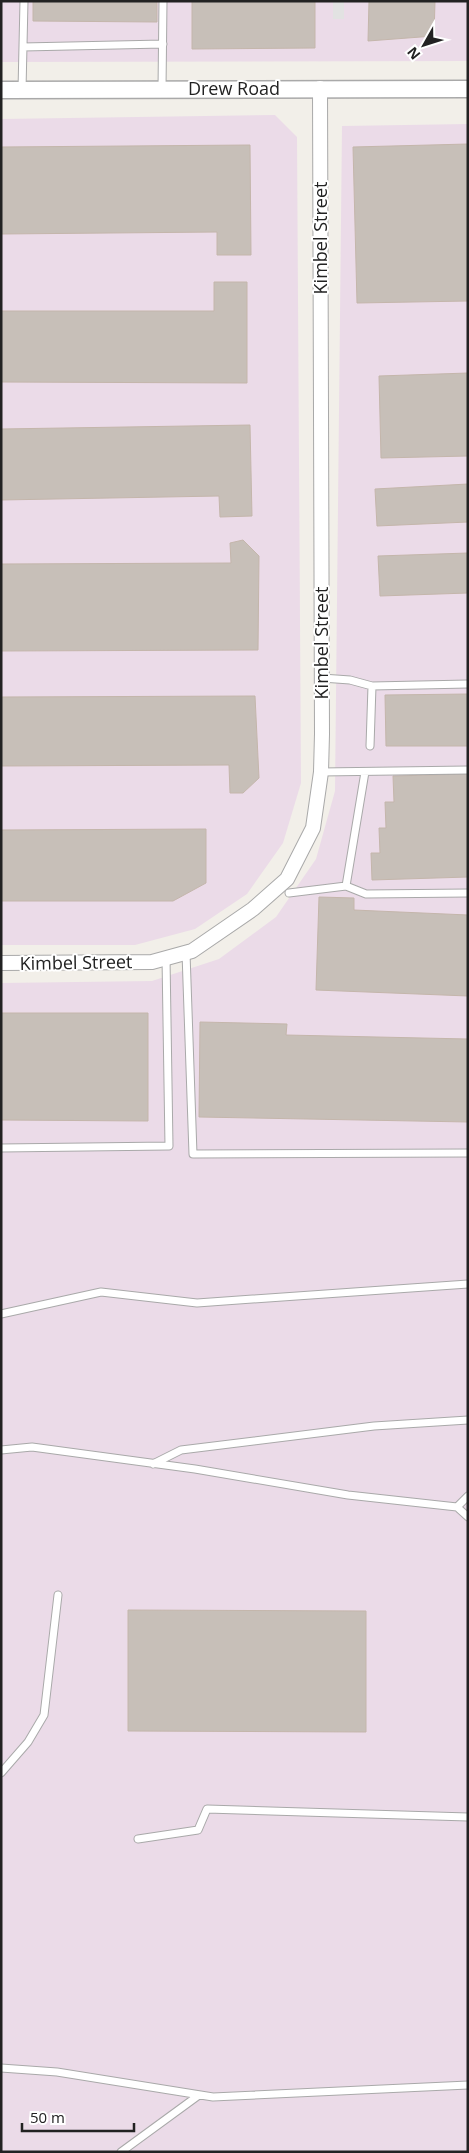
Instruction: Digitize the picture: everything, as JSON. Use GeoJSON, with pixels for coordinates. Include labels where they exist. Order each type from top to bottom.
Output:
{"type":"FeatureCollection","features":[{"type":"Feature","properties":{"kind":"street","name":"Kimbel Street"},"geometry":{"type":"LineString","coordinates":[[1,963],[152,962],[192,950],[253,908],[287,879],[313,828],[321,772],[322,678],[320,88]]}},
{"type":"Feature","properties":{"kind":"street","name":"Drew Road"},"geometry":{"type":"LineString","coordinates":[[1,90],[468,89]]}},
{"type":"Feature","properties":{"kind":"lane"},"geometry":{"type":"LineString","coordinates":[[22,90],[24,1]]}},
{"type":"Feature","properties":{"kind":"lane"},"geometry":{"type":"LineString","coordinates":[[162,89],[163,1]]}},
{"type":"Feature","properties":{"kind":"lane"},"geometry":{"type":"LineString","coordinates":[[23,47],[163,44]]}},
{"type":"Feature","properties":{"kind":"lane"},"geometry":{"type":"LineString","coordinates":[[322,678],[350,680],[372,686],[468,684]]}},
{"type":"Feature","properties":{"kind":"lane"},"geometry":{"type":"LineString","coordinates":[[370,746],[372,686]]}},
{"type":"Feature","properties":{"kind":"lane"},"geometry":{"type":"LineString","coordinates":[[321,772],[468,770]]}},
{"type":"Feature","properties":{"kind":"lane"},"geometry":{"type":"LineString","coordinates":[[346,886],[365,772]]}},
{"type":"Feature","properties":{"kind":"lane"},"geometry":{"type":"LineString","coordinates":[[289,893],[346,886],[366,894],[468,893]]}},
{"type":"Feature","properties":{"kind":"lane"},"geometry":{"type":"LineString","coordinates":[[186,952],[193,1154],[468,1154]]}},
{"type":"Feature","properties":{"kind":"lane"},"geometry":{"type":"LineString","coordinates":[[1,1148],[169,1146],[166,958]]}},
{"type":"Feature","properties":{"kind":"lane"},"geometry":{"type":"LineString","coordinates":[[1,1314],[101,1292],[196,1304],[468,1284]]}},
{"type":"Feature","properties":{"kind":"lane"},"geometry":{"type":"LineString","coordinates":[[152,1464],[181,1450],[374,1426],[468,1420]]}},
{"type":"Feature","properties":{"kind":"lane"},"geometry":{"type":"LineString","coordinates":[[1,1450],[32,1447],[348,1494],[457,1506],[468,1517]]}},
{"type":"Feature","properties":{"kind":"lane"},"geometry":{"type":"LineString","coordinates":[[457,1506],[468,1496]]}},
{"type":"Feature","properties":{"kind":"lane"},"geometry":{"type":"LineString","coordinates":[[1,1773],[28,1742],[44,1715],[58,1595]]}},
{"type":"Feature","properties":{"kind":"lane"},"geometry":{"type":"LineString","coordinates":[[138,1839],[198,1830],[207,1809],[468,1817]]}},
{"type":"Feature","properties":{"kind":"lane"},"geometry":{"type":"LineString","coordinates":[[1,2068],[57,2072],[213,2097],[468,2085]]}},
{"type":"Feature","properties":{"kind":"lane"},"geometry":{"type":"LineString","coordinates":[[121,2152],[199,2095]]}},
{"type":"Feature","properties":{"kind":"shaded area"},"geometry":{"type":"Polygon","coordinates":[[[1,1],[468,1],[468,61],[1,62],[1,1]]]}},
{"type":"Feature","properties":{"kind":"shaded area"},"geometry":{"type":"Polygon","coordinates":[[[333,1],[344,1],[344,19],[333,19],[333,1]]]}},
{"type":"Feature","properties":{"kind":"shaded area"},"geometry":{"type":"Polygon","coordinates":[[[275,115],[297,137],[301,783],[283,843],[247,894],[195,929],[135,945],[1,945],[1,119],[275,115]]]}},
{"type":"Feature","properties":{"kind":"shaded area"},"geometry":{"type":"Polygon","coordinates":[[[468,124],[468,2152],[1,2152],[1,983],[152,981],[219,959],[276,917],[316,859],[335,791],[342,126],[468,124]]]}},
{"type":"Feature","properties":{"kind":"building"},"geometry":{"type":"Polygon","coordinates":[[[33,1],[157,1],[157,22],[33,21],[33,1]]]}},
{"type":"Feature","properties":{"kind":"building"},"geometry":{"type":"Polygon","coordinates":[[[192,1],[315,1],[315,48],[192,49],[192,1]]]}},
{"type":"Feature","properties":{"kind":"building"},"geometry":{"type":"Polygon","coordinates":[[[369,1],[435,1],[434,36],[368,41],[369,1]]]}},
{"type":"Feature","properties":{"kind":"building"},"geometry":{"type":"Polygon","coordinates":[[[468,144],[468,301],[357,303],[353,147],[468,144]]]}},
{"type":"Feature","properties":{"kind":"building"},"geometry":{"type":"Polygon","coordinates":[[[250,145],[251,255],[217,255],[217,232],[1,234],[1,147],[250,145]]]}},
{"type":"Feature","properties":{"kind":"building"},"geometry":{"type":"Polygon","coordinates":[[[214,282],[247,282],[247,383],[1,382],[1,311],[214,311],[214,282]]]}},
{"type":"Feature","properties":{"kind":"building"},"geometry":{"type":"Polygon","coordinates":[[[468,373],[468,456],[381,458],[379,376],[468,373]]]}},
{"type":"Feature","properties":{"kind":"building"},"geometry":{"type":"Polygon","coordinates":[[[250,425],[252,516],[220,517],[219,496],[1,500],[1,429],[250,425]]]}},
{"type":"Feature","properties":{"kind":"building"},"geometry":{"type":"Polygon","coordinates":[[[468,484],[468,522],[377,526],[375,489],[468,484]]]}},
{"type":"Feature","properties":{"kind":"building"},"geometry":{"type":"Polygon","coordinates":[[[243,540],[259,556],[258,650],[1,651],[1,564],[231,563],[230,543],[243,540]]]}},
{"type":"Feature","properties":{"kind":"building"},"geometry":{"type":"Polygon","coordinates":[[[468,553],[468,593],[380,596],[378,556],[468,553]]]}},
{"type":"Feature","properties":{"kind":"building"},"geometry":{"type":"Polygon","coordinates":[[[468,694],[468,746],[386,746],[385,695],[468,694]]]}},
{"type":"Feature","properties":{"kind":"building"},"geometry":{"type":"Polygon","coordinates":[[[255,696],[259,778],[243,793],[230,793],[229,765],[1,766],[1,697],[255,696]]]}},
{"type":"Feature","properties":{"kind":"building"},"geometry":{"type":"Polygon","coordinates":[[[468,774],[468,877],[372,880],[371,853],[380,853],[379,828],[386,828],[385,802],[394,802],[393,776],[468,774]]]}},
{"type":"Feature","properties":{"kind":"building"},"geometry":{"type":"Polygon","coordinates":[[[206,829],[206,883],[173,901],[1,901],[1,830],[206,829]]]}},
{"type":"Feature","properties":{"kind":"building"},"geometry":{"type":"Polygon","coordinates":[[[319,897],[354,898],[354,910],[468,915],[468,996],[316,990],[319,897]]]}},
{"type":"Feature","properties":{"kind":"building"},"geometry":{"type":"Polygon","coordinates":[[[1,1013],[148,1013],[148,1121],[1,1120],[1,1013]]]}},
{"type":"Feature","properties":{"kind":"building"},"geometry":{"type":"Polygon","coordinates":[[[200,1022],[287,1024],[286,1035],[468,1039],[468,1122],[199,1117],[200,1022]]]}},
{"type":"Feature","properties":{"kind":"building"},"geometry":{"type":"Polygon","coordinates":[[[128,1610],[366,1611],[366,1732],[128,1731],[128,1610]]]}}]}
